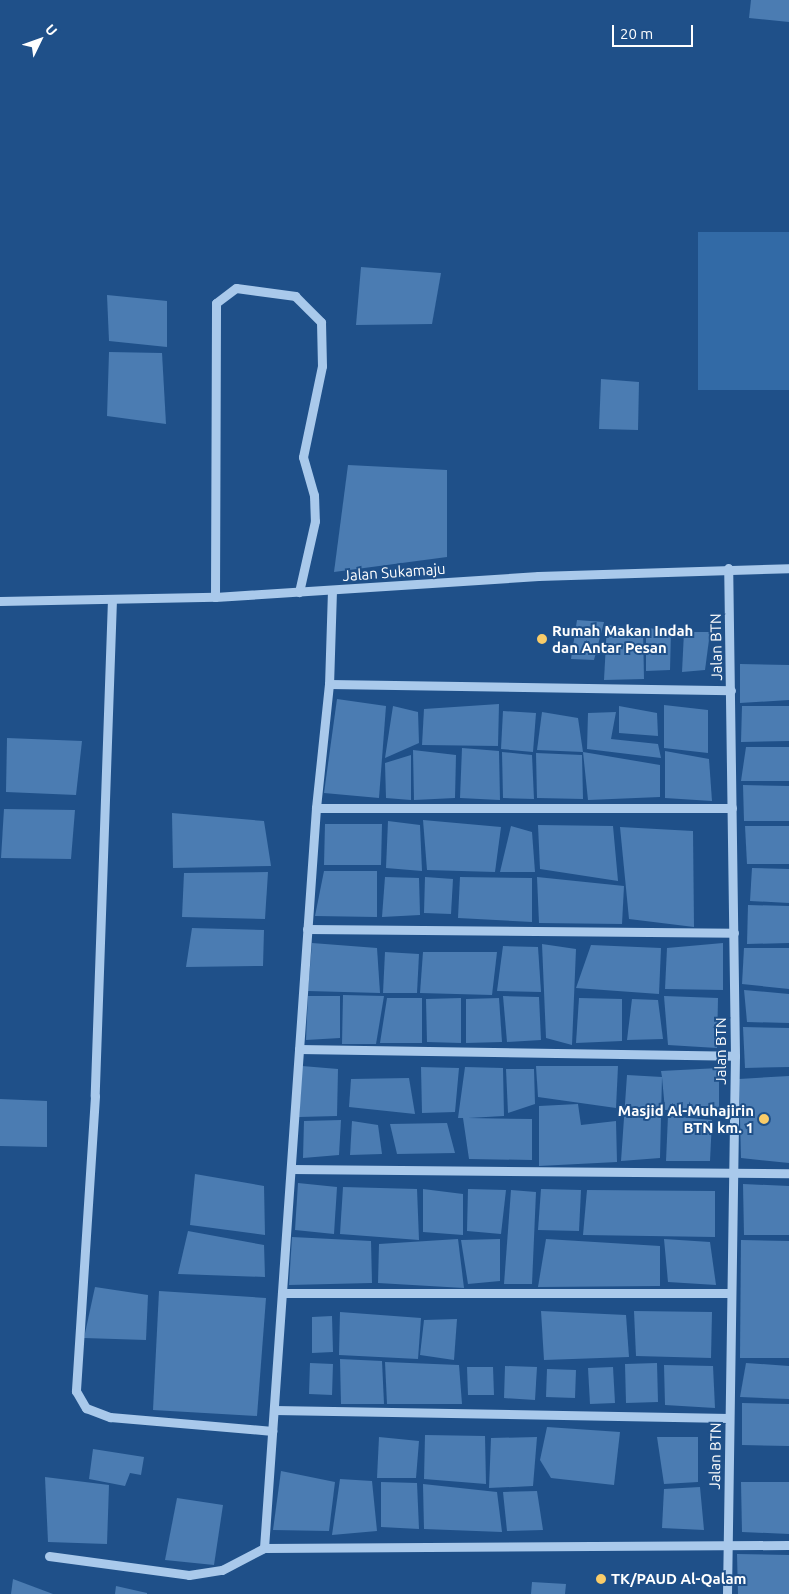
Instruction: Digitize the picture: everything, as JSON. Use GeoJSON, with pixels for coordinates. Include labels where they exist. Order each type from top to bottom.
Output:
{"type":"FeatureCollection","features":[{"type":"Feature","properties":{"kind":"street"},"geometry":{"type":"LineString","coordinates":[[215,597],[216,303],[236,288],[295,296],[321,322],[322,366],[303,457],[314,495],[315,521],[299,592]]}},
{"type":"Feature","properties":{"kind":"street","name":"Jalan Sukamaju"},"geometry":{"type":"LineString","coordinates":[[0,601],[215,597],[538,576],[728,568],[789,568]]}},
{"type":"Feature","properties":{"kind":"street","name":"Jalan BTN"},"geometry":{"type":"LineString","coordinates":[[727,1594],[735,1056],[728,568]]}},
{"type":"Feature","properties":{"kind":"street"},"geometry":{"type":"LineString","coordinates":[[264,1548],[316,808],[329,684],[332,590]]}},
{"type":"Feature","properties":{"kind":"street"},"geometry":{"type":"LineString","coordinates":[[112,599],[95,1096],[76,1391],[86,1408],[110,1417],[272,1430]]}},
{"type":"Feature","properties":{"kind":"street"},"geometry":{"type":"LineString","coordinates":[[329,684],[731,690]]}},
{"type":"Feature","properties":{"kind":"street"},"geometry":{"type":"LineString","coordinates":[[316,808],[732,808]]}},
{"type":"Feature","properties":{"kind":"street"},"geometry":{"type":"LineString","coordinates":[[308,929],[734,933]]}},
{"type":"Feature","properties":{"kind":"street"},"geometry":{"type":"LineString","coordinates":[[299,1049],[735,1056]]}},
{"type":"Feature","properties":{"kind":"street"},"geometry":{"type":"LineString","coordinates":[[291,1169],[789,1173]]}},
{"type":"Feature","properties":{"kind":"street"},"geometry":{"type":"LineString","coordinates":[[282,1293],[731,1293]]}},
{"type":"Feature","properties":{"kind":"street"},"geometry":{"type":"LineString","coordinates":[[274,1410],[729,1418]]}},
{"type":"Feature","properties":{"kind":"street"},"geometry":{"type":"LineString","coordinates":[[49,1556],[189,1575],[222,1570],[264,1548],[727,1543],[789,1545]]}},
{"type":"Feature","properties":{"kind":"shaded area"},"geometry":{"type":"Polygon","coordinates":[[[698,232],[789,232],[789,390],[698,390],[698,232]]]}},
{"type":"Feature","properties":{"kind":"building"},"geometry":{"type":"Polygon","coordinates":[[[751,0],[789,0],[789,22],[749,18],[751,0]]]}},
{"type":"Feature","properties":{"kind":"building"},"geometry":{"type":"Polygon","coordinates":[[[361,267],[441,273],[432,324],[356,325],[361,267]]]}},
{"type":"Feature","properties":{"kind":"building"},"geometry":{"type":"Polygon","coordinates":[[[107,295],[167,301],[167,347],[109,341],[107,295]]]}},
{"type":"Feature","properties":{"kind":"building"},"geometry":{"type":"Polygon","coordinates":[[[109,352],[162,353],[166,424],[107,416],[109,352]]]}},
{"type":"Feature","properties":{"kind":"building"},"geometry":{"type":"Polygon","coordinates":[[[601,379],[639,382],[638,430],[599,429],[601,379]]]}},
{"type":"Feature","properties":{"kind":"building"},"geometry":{"type":"Polygon","coordinates":[[[348,465],[447,470],[447,557],[334,572],[348,465]]]}},
{"type":"Feature","properties":{"kind":"building"},"geometry":{"type":"Polygon","coordinates":[[[577,620],[604,622],[594,660],[571,659],[577,620]]]}},
{"type":"Feature","properties":{"kind":"building"},"geometry":{"type":"Polygon","coordinates":[[[607,625],[643,629],[644,679],[604,680],[607,625]]]}},
{"type":"Feature","properties":{"kind":"building"},"geometry":{"type":"Polygon","coordinates":[[[646,628],[671,630],[670,670],[646,671],[646,628]]]}},
{"type":"Feature","properties":{"kind":"building"},"geometry":{"type":"Polygon","coordinates":[[[684,632],[710,632],[705,670],[682,672],[684,632]]]}},
{"type":"Feature","properties":{"kind":"building"},"geometry":{"type":"Polygon","coordinates":[[[740,664],[789,665],[789,700],[740,703],[740,664]]]}},
{"type":"Feature","properties":{"kind":"building"},"geometry":{"type":"Polygon","coordinates":[[[337,699],[386,706],[379,798],[324,793],[337,699]]]}},
{"type":"Feature","properties":{"kind":"building"},"geometry":{"type":"Polygon","coordinates":[[[499,704],[498,746],[422,745],[424,709],[499,704]]]}},
{"type":"Feature","properties":{"kind":"building"},"geometry":{"type":"Polygon","coordinates":[[[664,705],[708,710],[708,753],[664,748],[664,705]]]}},
{"type":"Feature","properties":{"kind":"building"},"geometry":{"type":"Polygon","coordinates":[[[393,706],[418,712],[419,743],[385,758],[393,706]]]}},
{"type":"Feature","properties":{"kind":"building"},"geometry":{"type":"Polygon","coordinates":[[[619,706],[657,713],[658,736],[619,733],[619,706]]]}},
{"type":"Feature","properties":{"kind":"building"},"geometry":{"type":"Polygon","coordinates":[[[742,706],[789,706],[789,741],[741,742],[742,706]]]}},
{"type":"Feature","properties":{"kind":"building"},"geometry":{"type":"Polygon","coordinates":[[[503,711],[536,713],[533,752],[501,749],[503,711]]]}},
{"type":"Feature","properties":{"kind":"building"},"geometry":{"type":"Polygon","coordinates":[[[542,712],[578,718],[583,752],[537,750],[542,712]]]}},
{"type":"Feature","properties":{"kind":"building"},"geometry":{"type":"Polygon","coordinates":[[[616,712],[611,739],[658,744],[661,758],[587,749],[588,713],[616,712]]]}},
{"type":"Feature","properties":{"kind":"building"},"geometry":{"type":"Polygon","coordinates":[[[7,738],[82,741],[76,795],[6,792],[7,738]]]}},
{"type":"Feature","properties":{"kind":"building"},"geometry":{"type":"Polygon","coordinates":[[[746,747],[789,747],[789,781],[741,781],[746,747]]]}},
{"type":"Feature","properties":{"kind":"building"},"geometry":{"type":"Polygon","coordinates":[[[462,748],[499,751],[500,800],[460,798],[462,748]]]}},
{"type":"Feature","properties":{"kind":"building"},"geometry":{"type":"Polygon","coordinates":[[[413,750],[456,755],[455,798],[414,800],[413,750]]]}},
{"type":"Feature","properties":{"kind":"building"},"geometry":{"type":"Polygon","coordinates":[[[665,751],[709,759],[712,801],[665,798],[665,751]]]}},
{"type":"Feature","properties":{"kind":"building"},"geometry":{"type":"Polygon","coordinates":[[[502,752],[532,755],[534,799],[503,798],[502,752]]]}},
{"type":"Feature","properties":{"kind":"building"},"geometry":{"type":"Polygon","coordinates":[[[583,752],[660,765],[660,797],[588,800],[583,752]]]}},
{"type":"Feature","properties":{"kind":"building"},"geometry":{"type":"Polygon","coordinates":[[[536,753],[582,755],[583,799],[537,798],[536,753]]]}},
{"type":"Feature","properties":{"kind":"building"},"geometry":{"type":"Polygon","coordinates":[[[411,755],[411,800],[386,798],[385,763],[411,755]]]}},
{"type":"Feature","properties":{"kind":"building"},"geometry":{"type":"Polygon","coordinates":[[[743,785],[789,786],[789,821],[744,821],[743,785]]]}},
{"type":"Feature","properties":{"kind":"building"},"geometry":{"type":"Polygon","coordinates":[[[4,809],[75,810],[71,859],[1,858],[4,809]]]}},
{"type":"Feature","properties":{"kind":"building"},"geometry":{"type":"Polygon","coordinates":[[[172,813],[264,821],[271,866],[173,868],[172,813]]]}},
{"type":"Feature","properties":{"kind":"building"},"geometry":{"type":"Polygon","coordinates":[[[423,820],[501,827],[495,872],[427,870],[423,820]]]}},
{"type":"Feature","properties":{"kind":"building"},"geometry":{"type":"Polygon","coordinates":[[[388,821],[420,825],[422,871],[386,868],[388,821]]]}},
{"type":"Feature","properties":{"kind":"building"},"geometry":{"type":"Polygon","coordinates":[[[325,824],[382,824],[381,865],[324,865],[325,824]]]}},
{"type":"Feature","properties":{"kind":"building"},"geometry":{"type":"Polygon","coordinates":[[[538,825],[613,826],[618,881],[540,869],[538,825]]]}},
{"type":"Feature","properties":{"kind":"building"},"geometry":{"type":"Polygon","coordinates":[[[511,826],[532,832],[535,872],[500,872],[511,826]]]}},
{"type":"Feature","properties":{"kind":"building"},"geometry":{"type":"Polygon","coordinates":[[[745,826],[789,826],[789,864],[747,864],[745,826]]]}},
{"type":"Feature","properties":{"kind":"building"},"geometry":{"type":"Polygon","coordinates":[[[620,827],[693,831],[694,927],[629,919],[620,827]]]}},
{"type":"Feature","properties":{"kind":"building"},"geometry":{"type":"Polygon","coordinates":[[[752,868],[789,869],[789,903],[750,901],[752,868]]]}},
{"type":"Feature","properties":{"kind":"building"},"geometry":{"type":"Polygon","coordinates":[[[324,871],[377,871],[377,917],[315,916],[324,871]]]}},
{"type":"Feature","properties":{"kind":"building"},"geometry":{"type":"Polygon","coordinates":[[[268,872],[265,919],[182,917],[184,873],[268,872]]]}},
{"type":"Feature","properties":{"kind":"building"},"geometry":{"type":"Polygon","coordinates":[[[385,877],[419,878],[420,915],[382,917],[385,877]]]}},
{"type":"Feature","properties":{"kind":"building"},"geometry":{"type":"Polygon","coordinates":[[[425,877],[453,879],[451,914],[424,913],[425,877]]]}},
{"type":"Feature","properties":{"kind":"building"},"geometry":{"type":"Polygon","coordinates":[[[460,877],[532,878],[532,922],[458,918],[460,877]]]}},
{"type":"Feature","properties":{"kind":"building"},"geometry":{"type":"Polygon","coordinates":[[[537,877],[624,886],[622,924],[539,923],[537,877]]]}},
{"type":"Feature","properties":{"kind":"building"},"geometry":{"type":"Polygon","coordinates":[[[748,905],[789,906],[789,943],[747,944],[748,905]]]}},
{"type":"Feature","properties":{"kind":"building"},"geometry":{"type":"Polygon","coordinates":[[[192,928],[264,930],[263,966],[186,967],[192,928]]]}},
{"type":"Feature","properties":{"kind":"building"},"geometry":{"type":"Polygon","coordinates":[[[312,943],[377,948],[380,993],[308,991],[312,943]]]}},
{"type":"Feature","properties":{"kind":"building"},"geometry":{"type":"Polygon","coordinates":[[[723,943],[723,990],[665,989],[667,948],[723,943]]]}},
{"type":"Feature","properties":{"kind":"building"},"geometry":{"type":"Polygon","coordinates":[[[542,944],[576,949],[572,1045],[546,1038],[542,944]]]}},
{"type":"Feature","properties":{"kind":"building"},"geometry":{"type":"Polygon","coordinates":[[[591,945],[661,948],[659,994],[576,988],[591,945]]]}},
{"type":"Feature","properties":{"kind":"building"},"geometry":{"type":"Polygon","coordinates":[[[503,946],[538,947],[541,992],[497,991],[503,946]]]}},
{"type":"Feature","properties":{"kind":"building"},"geometry":{"type":"Polygon","coordinates":[[[744,948],[789,948],[789,989],[742,984],[744,948]]]}},
{"type":"Feature","properties":{"kind":"building"},"geometry":{"type":"Polygon","coordinates":[[[385,952],[419,954],[417,993],[383,993],[385,952]]]}},
{"type":"Feature","properties":{"kind":"building"},"geometry":{"type":"Polygon","coordinates":[[[423,952],[497,952],[492,995],[420,993],[423,952]]]}},
{"type":"Feature","properties":{"kind":"building"},"geometry":{"type":"Polygon","coordinates":[[[744,990],[789,994],[789,1023],[747,1022],[744,990]]]}},
{"type":"Feature","properties":{"kind":"building"},"geometry":{"type":"Polygon","coordinates":[[[343,995],[384,996],[376,1044],[342,1044],[343,995]]]}},
{"type":"Feature","properties":{"kind":"building"},"geometry":{"type":"Polygon","coordinates":[[[308,996],[340,996],[340,1038],[306,1040],[308,996]]]}},
{"type":"Feature","properties":{"kind":"building"},"geometry":{"type":"Polygon","coordinates":[[[503,996],[539,997],[541,1040],[507,1042],[503,996]]]}},
{"type":"Feature","properties":{"kind":"building"},"geometry":{"type":"Polygon","coordinates":[[[664,996],[718,998],[717,1048],[668,1045],[664,996]]]}},
{"type":"Feature","properties":{"kind":"building"},"geometry":{"type":"Polygon","coordinates":[[[387,998],[422,998],[422,1043],[380,1043],[387,998]]]}},
{"type":"Feature","properties":{"kind":"building"},"geometry":{"type":"Polygon","coordinates":[[[461,998],[461,1043],[427,1042],[426,999],[461,998]]]}},
{"type":"Feature","properties":{"kind":"building"},"geometry":{"type":"Polygon","coordinates":[[[499,998],[502,1042],[466,1043],[466,999],[499,998]]]}},
{"type":"Feature","properties":{"kind":"building"},"geometry":{"type":"Polygon","coordinates":[[[579,998],[622,999],[622,1041],[576,1043],[579,998]]]}},
{"type":"Feature","properties":{"kind":"building"},"geometry":{"type":"Polygon","coordinates":[[[632,999],[658,1000],[663,1039],[627,1040],[632,999]]]}},
{"type":"Feature","properties":{"kind":"building"},"geometry":{"type":"Polygon","coordinates":[[[743,1027],[789,1028],[789,1067],[745,1068],[743,1027]]]}},
{"type":"Feature","properties":{"kind":"building"},"geometry":{"type":"Polygon","coordinates":[[[302,1066],[338,1069],[337,1116],[299,1117],[302,1066]]]}},
{"type":"Feature","properties":{"kind":"building"},"geometry":{"type":"Polygon","coordinates":[[[536,1066],[618,1066],[616,1108],[538,1097],[536,1066]]]}},
{"type":"Feature","properties":{"kind":"building"},"geometry":{"type":"Polygon","coordinates":[[[421,1067],[459,1068],[455,1112],[422,1113],[421,1067]]]}},
{"type":"Feature","properties":{"kind":"building"},"geometry":{"type":"Polygon","coordinates":[[[465,1067],[503,1068],[504,1116],[468,1118],[532,1119],[532,1160],[469,1159],[463,1118],[458,1118],[465,1067]]]}},
{"type":"Feature","properties":{"kind":"building"},"geometry":{"type":"Polygon","coordinates":[[[719,1068],[719,1111],[665,1110],[661,1071],[719,1068]]]}},
{"type":"Feature","properties":{"kind":"building"},"geometry":{"type":"Polygon","coordinates":[[[506,1069],[534,1069],[535,1104],[508,1113],[506,1069]]]}},
{"type":"Feature","properties":{"kind":"building"},"geometry":{"type":"Polygon","coordinates":[[[627,1075],[662,1077],[660,1158],[621,1161],[627,1075]]]}},
{"type":"Feature","properties":{"kind":"building","name":"Masjid Al-Muhajirin BTN km. 1"},"geometry":{"type":"Polygon","coordinates":[[[789,1076],[789,1163],[741,1158],[739,1079],[789,1076]]]}},
{"type":"Feature","properties":{"kind":"building"},"geometry":{"type":"Polygon","coordinates":[[[409,1078],[415,1114],[349,1107],[351,1079],[409,1078]]]}},
{"type":"Feature","properties":{"kind":"building"},"geometry":{"type":"Polygon","coordinates":[[[0,1099],[47,1101],[47,1147],[0,1146],[0,1099]]]}},
{"type":"Feature","properties":{"kind":"building"},"geometry":{"type":"Polygon","coordinates":[[[578,1104],[581,1125],[616,1121],[617,1162],[539,1166],[539,1106],[578,1104]]]}},
{"type":"Feature","properties":{"kind":"building"},"geometry":{"type":"Polygon","coordinates":[[[668,1116],[712,1120],[710,1161],[666,1161],[668,1116]]]}},
{"type":"Feature","properties":{"kind":"building"},"geometry":{"type":"Polygon","coordinates":[[[341,1120],[339,1155],[303,1158],[304,1121],[341,1120]]]}},
{"type":"Feature","properties":{"kind":"building"},"geometry":{"type":"Polygon","coordinates":[[[352,1121],[378,1125],[382,1154],[350,1155],[352,1121]]]}},
{"type":"Feature","properties":{"kind":"building"},"geometry":{"type":"Polygon","coordinates":[[[447,1123],[455,1153],[397,1154],[390,1124],[447,1123]]]}},
{"type":"Feature","properties":{"kind":"building"},"geometry":{"type":"Polygon","coordinates":[[[195,1174],[264,1186],[265,1235],[190,1225],[195,1174]]]}},
{"type":"Feature","properties":{"kind":"building"},"geometry":{"type":"Polygon","coordinates":[[[298,1183],[337,1187],[334,1234],[295,1230],[298,1183]]]}},
{"type":"Feature","properties":{"kind":"building"},"geometry":{"type":"Polygon","coordinates":[[[743,1184],[789,1186],[789,1235],[744,1235],[743,1184]]]}},
{"type":"Feature","properties":{"kind":"building"},"geometry":{"type":"Polygon","coordinates":[[[343,1187],[417,1189],[419,1240],[340,1234],[343,1187]]]}},
{"type":"Feature","properties":{"kind":"building"},"geometry":{"type":"Polygon","coordinates":[[[423,1189],[463,1194],[463,1235],[423,1232],[423,1189]]]}},
{"type":"Feature","properties":{"kind":"building"},"geometry":{"type":"Polygon","coordinates":[[[468,1189],[506,1190],[501,1234],[467,1231],[468,1189]]]}},
{"type":"Feature","properties":{"kind":"building"},"geometry":{"type":"Polygon","coordinates":[[[541,1189],[581,1190],[579,1231],[538,1230],[541,1189]]]}},
{"type":"Feature","properties":{"kind":"building"},"geometry":{"type":"Polygon","coordinates":[[[511,1190],[536,1192],[532,1284],[504,1284],[511,1190]]]}},
{"type":"Feature","properties":{"kind":"building"},"geometry":{"type":"Polygon","coordinates":[[[587,1190],[715,1191],[715,1237],[583,1235],[587,1190]]]}},
{"type":"Feature","properties":{"kind":"building"},"geometry":{"type":"Polygon","coordinates":[[[188,1231],[264,1245],[265,1277],[178,1274],[188,1231]]]}},
{"type":"Feature","properties":{"kind":"building"},"geometry":{"type":"Polygon","coordinates":[[[292,1237],[371,1241],[372,1283],[289,1285],[292,1237]]]}},
{"type":"Feature","properties":{"kind":"building"},"geometry":{"type":"Polygon","coordinates":[[[458,1239],[464,1288],[378,1283],[379,1244],[458,1239]]]}},
{"type":"Feature","properties":{"kind":"building"},"geometry":{"type":"Polygon","coordinates":[[[500,1239],[500,1281],[468,1284],[461,1240],[500,1239]]]}},
{"type":"Feature","properties":{"kind":"building"},"geometry":{"type":"Polygon","coordinates":[[[546,1239],[660,1246],[660,1286],[538,1287],[546,1239]]]}},
{"type":"Feature","properties":{"kind":"building"},"geometry":{"type":"Polygon","coordinates":[[[664,1239],[710,1242],[716,1285],[668,1282],[664,1239]]]}},
{"type":"Feature","properties":{"kind":"building"},"geometry":{"type":"Polygon","coordinates":[[[741,1240],[789,1241],[789,1358],[740,1358],[741,1240]]]}},
{"type":"Feature","properties":{"kind":"building"},"geometry":{"type":"Polygon","coordinates":[[[95,1287],[148,1295],[146,1340],[84,1338],[95,1287]]]}},
{"type":"Feature","properties":{"kind":"building"},"geometry":{"type":"Polygon","coordinates":[[[159,1291],[266,1298],[257,1416],[153,1410],[159,1291]]]}},
{"type":"Feature","properties":{"kind":"building"},"geometry":{"type":"Polygon","coordinates":[[[541,1311],[626,1315],[629,1357],[544,1360],[541,1311]]]}},
{"type":"Feature","properties":{"kind":"building"},"geometry":{"type":"Polygon","coordinates":[[[634,1311],[712,1312],[711,1358],[636,1356],[634,1311]]]}},
{"type":"Feature","properties":{"kind":"building"},"geometry":{"type":"Polygon","coordinates":[[[340,1312],[421,1318],[418,1359],[339,1355],[340,1312]]]}},
{"type":"Feature","properties":{"kind":"building"},"geometry":{"type":"Polygon","coordinates":[[[332,1316],[333,1352],[312,1353],[312,1317],[332,1316]]]}},
{"type":"Feature","properties":{"kind":"building"},"geometry":{"type":"Polygon","coordinates":[[[457,1319],[454,1360],[420,1355],[424,1320],[457,1319]]]}},
{"type":"Feature","properties":{"kind":"building"},"geometry":{"type":"Polygon","coordinates":[[[340,1359],[382,1361],[384,1404],[341,1404],[340,1359]]]}},
{"type":"Feature","properties":{"kind":"building"},"geometry":{"type":"Polygon","coordinates":[[[385,1362],[459,1365],[462,1404],[387,1404],[385,1362]]]}},
{"type":"Feature","properties":{"kind":"building"},"geometry":{"type":"Polygon","coordinates":[[[310,1363],[333,1364],[332,1395],[309,1394],[310,1363]]]}},
{"type":"Feature","properties":{"kind":"building"},"geometry":{"type":"Polygon","coordinates":[[[657,1363],[658,1402],[626,1403],[625,1364],[657,1363]]]}},
{"type":"Feature","properties":{"kind":"building"},"geometry":{"type":"Polygon","coordinates":[[[746,1363],[789,1366],[789,1399],[740,1397],[746,1363]]]}},
{"type":"Feature","properties":{"kind":"building"},"geometry":{"type":"Polygon","coordinates":[[[664,1365],[713,1366],[715,1408],[665,1405],[664,1365]]]}},
{"type":"Feature","properties":{"kind":"building"},"geometry":{"type":"Polygon","coordinates":[[[505,1366],[537,1367],[535,1400],[504,1398],[505,1366]]]}},
{"type":"Feature","properties":{"kind":"building"},"geometry":{"type":"Polygon","coordinates":[[[467,1367],[493,1367],[494,1395],[468,1395],[467,1367]]]}},
{"type":"Feature","properties":{"kind":"building"},"geometry":{"type":"Polygon","coordinates":[[[613,1367],[615,1403],[590,1404],[588,1368],[613,1367]]]}},
{"type":"Feature","properties":{"kind":"building"},"geometry":{"type":"Polygon","coordinates":[[[547,1369],[576,1370],[575,1398],[546,1397],[547,1369]]]}},
{"type":"Feature","properties":{"kind":"building"},"geometry":{"type":"Polygon","coordinates":[[[742,1403],[789,1404],[789,1446],[742,1445],[742,1403]]]}},
{"type":"Feature","properties":{"kind":"building"},"geometry":{"type":"Polygon","coordinates":[[[547,1427],[620,1432],[614,1485],[551,1478],[540,1460],[547,1427]]]}},
{"type":"Feature","properties":{"kind":"building"},"geometry":{"type":"Polygon","coordinates":[[[425,1435],[485,1436],[486,1484],[424,1479],[425,1435]]]}},
{"type":"Feature","properties":{"kind":"building"},"geometry":{"type":"Polygon","coordinates":[[[379,1437],[419,1441],[416,1478],[377,1478],[379,1437]]]}},
{"type":"Feature","properties":{"kind":"building"},"geometry":{"type":"Polygon","coordinates":[[[537,1437],[533,1486],[489,1488],[491,1438],[537,1437]]]}},
{"type":"Feature","properties":{"kind":"building"},"geometry":{"type":"Polygon","coordinates":[[[657,1437],[698,1437],[698,1482],[664,1484],[657,1437]]]}},
{"type":"Feature","properties":{"kind":"building"},"geometry":{"type":"Polygon","coordinates":[[[93,1449],[144,1457],[141,1475],[130,1473],[125,1486],[89,1479],[93,1449]]]}},
{"type":"Feature","properties":{"kind":"building"},"geometry":{"type":"Polygon","coordinates":[[[281,1471],[335,1482],[329,1531],[273,1530],[281,1471]]]}},
{"type":"Feature","properties":{"kind":"building"},"geometry":{"type":"Polygon","coordinates":[[[45,1477],[109,1485],[107,1544],[48,1542],[45,1477]]]}},
{"type":"Feature","properties":{"kind":"building"},"geometry":{"type":"Polygon","coordinates":[[[340,1479],[372,1481],[377,1531],[332,1535],[340,1479]]]}},
{"type":"Feature","properties":{"kind":"building"},"geometry":{"type":"Polygon","coordinates":[[[381,1482],[417,1483],[419,1529],[381,1527],[381,1482]]]}},
{"type":"Feature","properties":{"kind":"building"},"geometry":{"type":"Polygon","coordinates":[[[741,1482],[789,1482],[789,1534],[742,1532],[741,1482]]]}},
{"type":"Feature","properties":{"kind":"building"},"geometry":{"type":"Polygon","coordinates":[[[423,1484],[497,1492],[502,1532],[424,1529],[423,1484]]]}},
{"type":"Feature","properties":{"kind":"building"},"geometry":{"type":"Polygon","coordinates":[[[700,1487],[704,1530],[662,1528],[664,1489],[700,1487]]]}},
{"type":"Feature","properties":{"kind":"building"},"geometry":{"type":"Polygon","coordinates":[[[537,1491],[543,1530],[507,1531],[503,1492],[537,1491]]]}},
{"type":"Feature","properties":{"kind":"building"},"geometry":{"type":"Polygon","coordinates":[[[177,1498],[223,1505],[214,1565],[165,1560],[177,1498]]]}},
{"type":"Feature","properties":{"kind":"building"},"geometry":{"type":"Polygon","coordinates":[[[737,1554],[789,1555],[789,1594],[738,1594],[737,1554]]]}},
{"type":"Feature","properties":{"kind":"building"},"geometry":{"type":"Polygon","coordinates":[[[13,1579],[53,1594],[11,1594],[13,1579]]]}},
{"type":"Feature","properties":{"kind":"building"},"geometry":{"type":"Polygon","coordinates":[[[532,1582],[566,1584],[565,1594],[531,1594],[532,1582]]]}},
{"type":"Feature","properties":{"kind":"building"},"geometry":{"type":"Polygon","coordinates":[[[116,1586],[147,1593],[147,1594],[115,1594],[116,1586]]]}},
{"type":"Feature","properties":{"kind":"place","name":"Rumah Makan Indah dan Antar Pesan"},"geometry":{"type":"Point","coordinates":[542,639]}},
{"type":"Feature","properties":{"kind":"place","name":"Masjid Al-Muhajirin BTN km. 1"},"geometry":{"type":"Point","coordinates":[764,1119]}},
{"type":"Feature","properties":{"kind":"place","name":"TK/PAUD Al-Qalam"},"geometry":{"type":"Point","coordinates":[601,1579]}}]}
